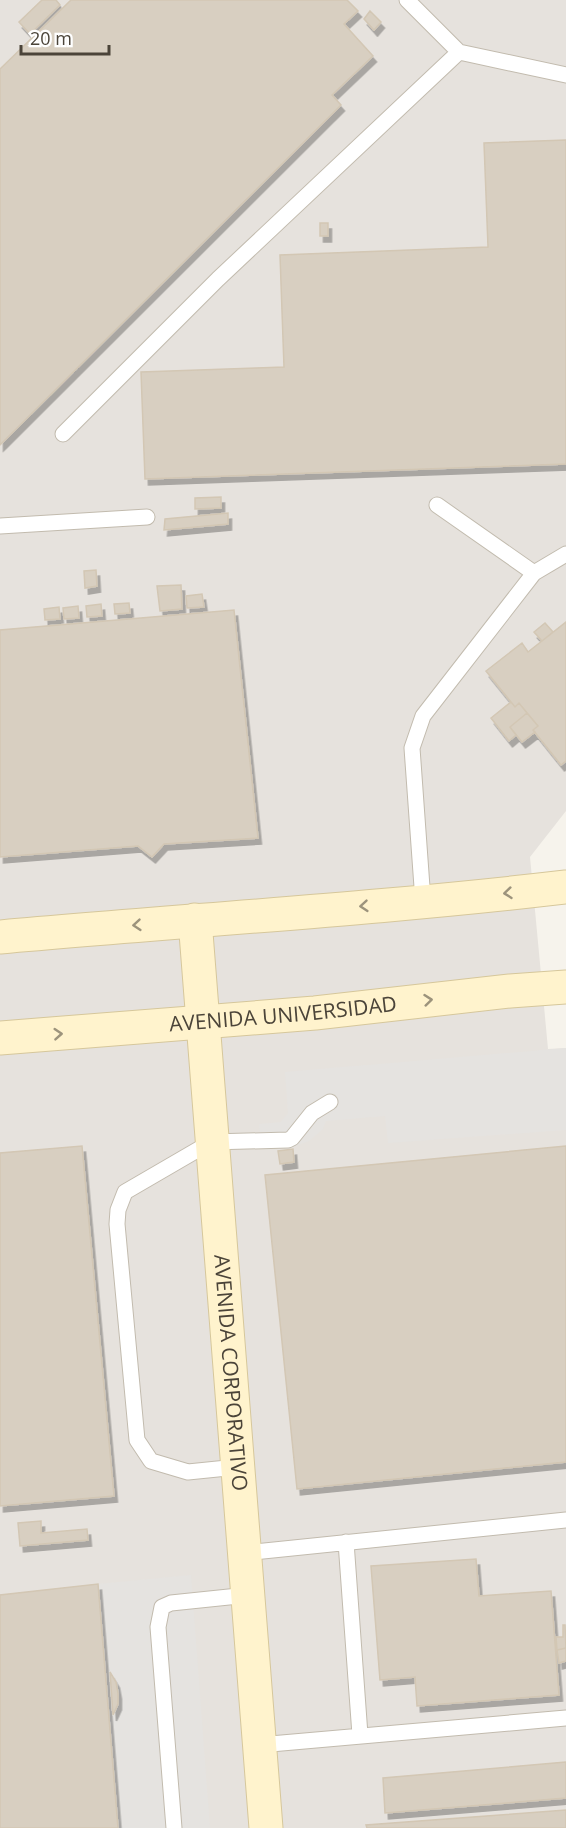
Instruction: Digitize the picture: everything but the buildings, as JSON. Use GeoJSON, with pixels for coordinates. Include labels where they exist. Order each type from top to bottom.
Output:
{"type":"FeatureCollection","features":[{"type":"Feature","properties":{"kind":"street"},"geometry":{"type":"LineString","coordinates":[[0,937],[566,887]]}},
{"type":"Feature","properties":{"kind":"street","name":"AVENIDA CORPORATIVO"},"geometry":{"type":"LineString","coordinates":[[195,920],[266,1828]]}},
{"type":"Feature","properties":{"kind":"street","name":"AVENIDA UNIVERSIDAD"},"geometry":{"type":"LineString","coordinates":[[0,1038],[315,1013],[566,987]]}},
{"type":"Feature","properties":{"kind":"lane"},"geometry":{"type":"LineString","coordinates":[[407,0],[459,52],[566,75]]}},
{"type":"Feature","properties":{"kind":"lane"},"geometry":{"type":"LineString","coordinates":[[63,434],[218,279],[459,52]]}},
{"type":"Feature","properties":{"kind":"lane"},"geometry":{"type":"LineString","coordinates":[[437,505],[534,573]]}},
{"type":"Feature","properties":{"kind":"lane"},"geometry":{"type":"LineString","coordinates":[[0,526],[147,517]]}},
{"type":"Feature","properties":{"kind":"lane"},"geometry":{"type":"LineString","coordinates":[[423,901],[412,748],[417,730],[423,716],[534,573],[566,554]]}},
{"type":"Feature","properties":{"kind":"lane"},"geometry":{"type":"LineString","coordinates":[[237,1467],[189,1472],[151,1461],[137,1440],[117,1224],[118,1210],[125,1192],[211,1142],[288,1140],[312,1113],[330,1102]]}},
{"type":"Feature","properties":{"kind":"lane"},"geometry":{"type":"LineString","coordinates":[[244,1553],[566,1520]]}},
{"type":"Feature","properties":{"kind":"lane"},"geometry":{"type":"LineString","coordinates":[[346,1542],[360,1735]]}},
{"type":"Feature","properties":{"kind":"lane"},"geometry":{"type":"LineString","coordinates":[[174,1828],[158,1627],[159,1615],[162,1607],[171,1604],[248,1595]]}},
{"type":"Feature","properties":{"kind":"lane"},"geometry":{"type":"LineString","coordinates":[[260,1745],[566,1718]]}},
{"type":"Feature","properties":{"kind":"shaded area"},"geometry":{"type":"Polygon","coordinates":[[[0,0],[566,0],[566,811],[530,857],[548,1049],[566,1048],[566,1828],[0,1828],[0,0]]]}},
{"type":"Feature","properties":{"kind":"shaded area"},"geometry":{"type":"Polygon","coordinates":[[[566,1048],[566,1130],[388,1143],[385,1116],[326,1121],[323,1129],[309,1141],[296,1146],[262,1149],[259,1124],[281,1122],[288,1113],[285,1072],[566,1048]]]}},
{"type":"Feature","properties":{"kind":"shaded area"},"geometry":{"type":"Polygon","coordinates":[[[191,1575],[210,1828],[118,1828],[98,1584],[191,1575]]]}}]}
